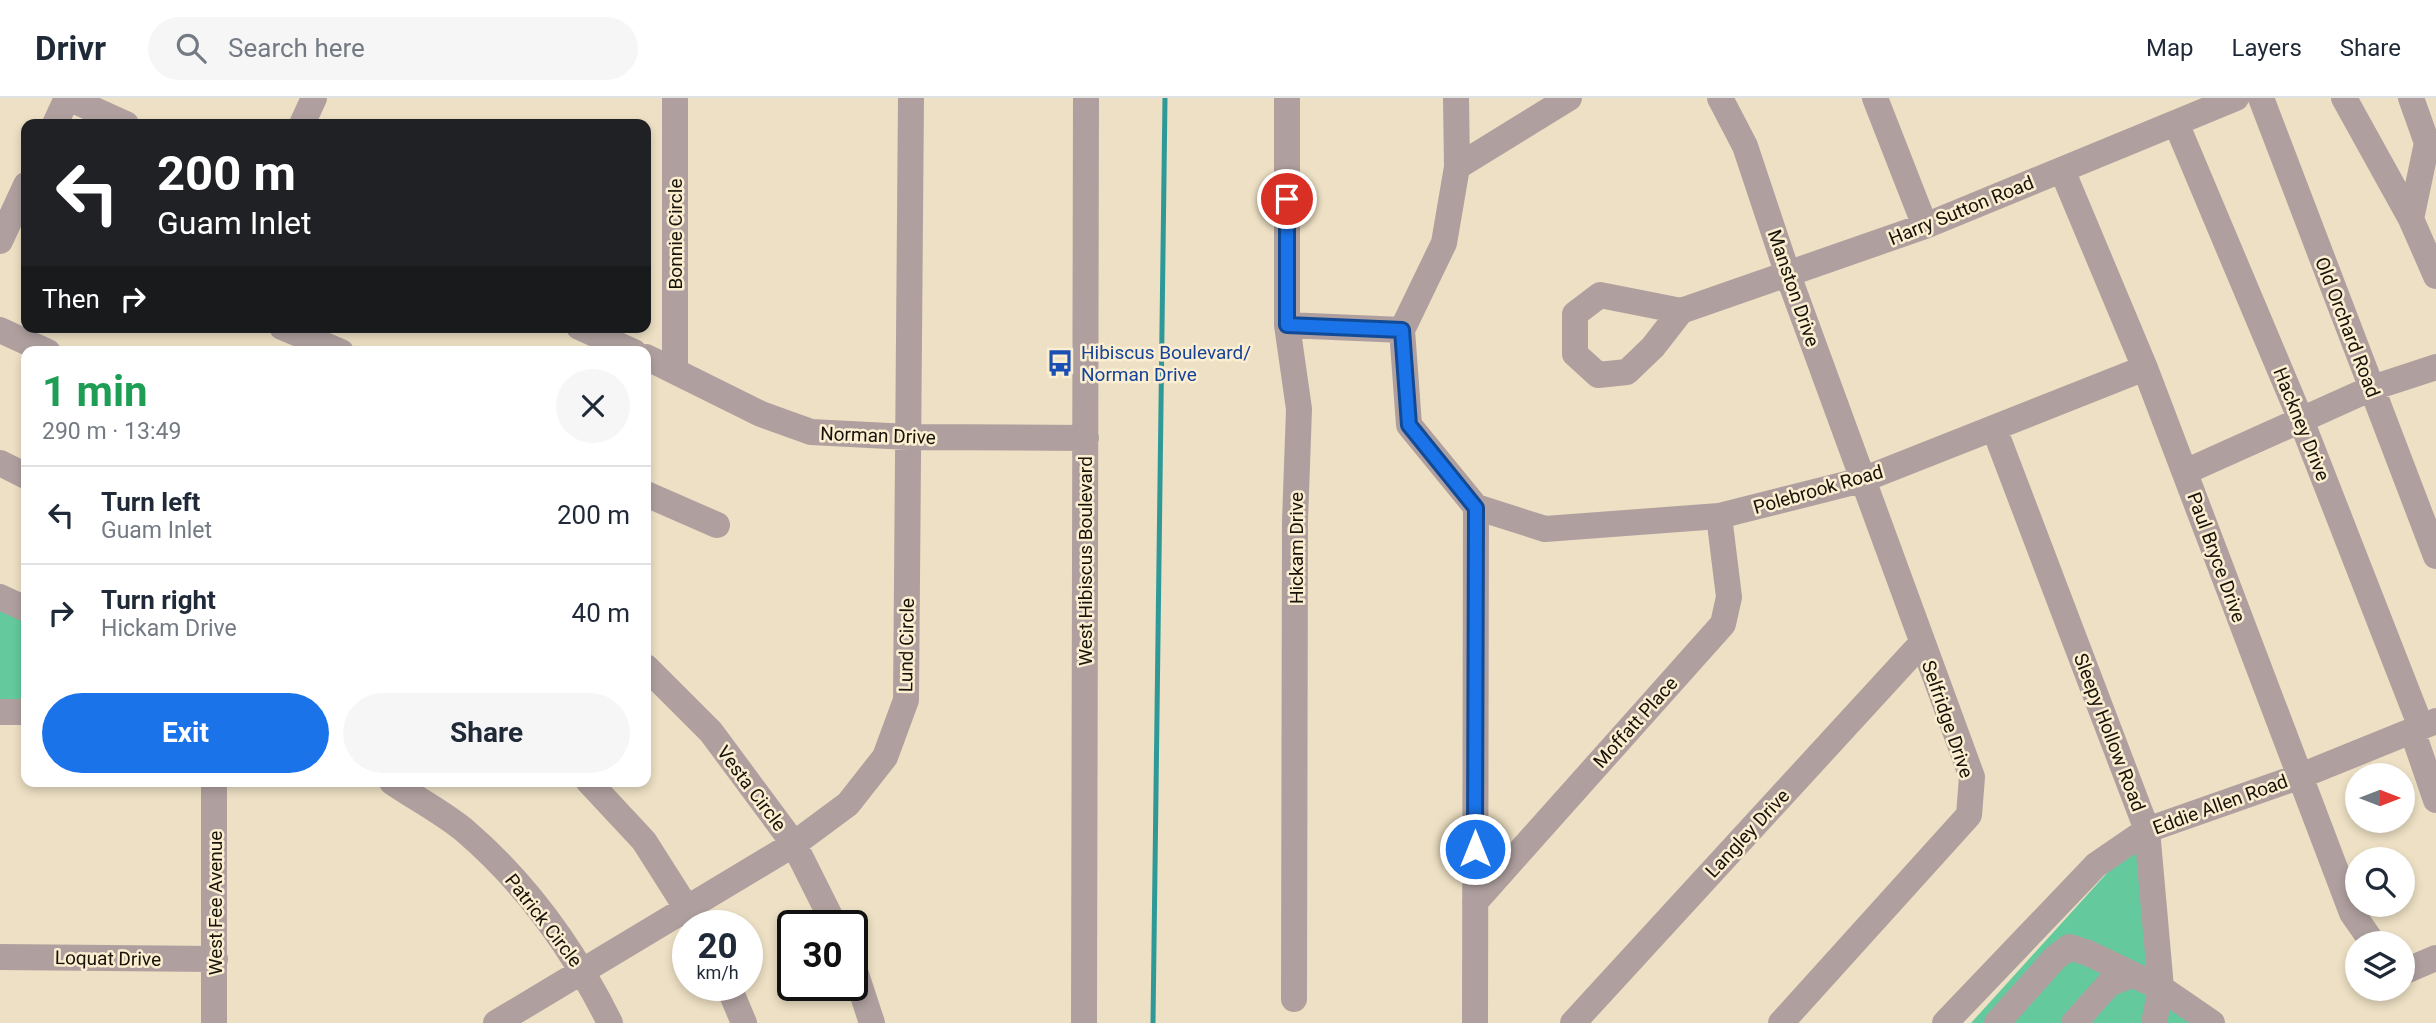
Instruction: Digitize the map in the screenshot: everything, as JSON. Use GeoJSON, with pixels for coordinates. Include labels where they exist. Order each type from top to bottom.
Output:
{"type":"FeatureCollection","features":[{"type":"Feature","properties":{"kind":"street"},"geometry":{"type":"LineString","coordinates":[[57,119],[67,98],[115,119]]}},
{"type":"Feature","properties":{"kind":"street"},"geometry":{"type":"LineString","coordinates":[[304,119],[314,98]]}},
{"type":"Feature","properties":{"kind":"street","name":"Bonnie Circle"},"geometry":{"type":"LineString","coordinates":[[675,98],[675,370]]}},
{"type":"Feature","properties":{"kind":"street","name":"Lund Circle"},"geometry":{"type":"LineString","coordinates":[[702,910],[848,804],[885,757],[906,700],[911,98]]}},
{"type":"Feature","properties":{"kind":"street","name":"West Hibiscus Boulevard"},"geometry":{"type":"LineString","coordinates":[[1084,1023],[1086,98]]}},
{"type":"Feature","properties":{"kind":"street","name":"Hickam Drive"},"geometry":{"type":"LineString","coordinates":[[1287,98],[1287,325],[1299,410],[1295,521],[1294,999]]}},
{"type":"Feature","properties":{"kind":"street"},"geometry":{"type":"LineString","coordinates":[[1456,98],[1457,167],[1444,243],[1402,330],[1409,425],[1476,508],[1475,1023]]}},
{"type":"Feature","properties":{"kind":"street"},"geometry":{"type":"LineString","coordinates":[[1457,167],[1569,98]]}},
{"type":"Feature","properties":{"kind":"street","name":"Manston Drive"},"geometry":{"type":"LineString","coordinates":[[1720,98],[1745,146],[1788,275],[1863,480]]}},
{"type":"Feature","properties":{"kind":"street"},"geometry":{"type":"LineString","coordinates":[[1875,98],[1925,226]]}},
{"type":"Feature","properties":{"kind":"street","name":"Harry Sutton Road"},"geometry":{"type":"LineString","coordinates":[[1681,311],[1925,226],[2236,98]]}},
{"type":"Feature","properties":{"kind":"street","name":"Old Orchard Road"},"geometry":{"type":"LineString","coordinates":[[2261,98],[2436,556]]}},
{"type":"Feature","properties":{"kind":"street"},"geometry":{"type":"LineString","coordinates":[[2344,98],[2410,219],[2436,276]]}},
{"type":"Feature","properties":{"kind":"street"},"geometry":{"type":"LineString","coordinates":[[2410,219],[2432,141],[2411,98]]}},
{"type":"Feature","properties":{"kind":"street","name":"Hackney Drive"},"geometry":{"type":"LineString","coordinates":[[2176,123],[2301,420],[2423,726],[2436,800]]}},
{"type":"Feature","properties":{"kind":"street","name":"Paul Bryce Drive"},"geometry":{"type":"LineString","coordinates":[[2062,170],[2145,368],[2298,777],[2352,913],[2365,931]]}},
{"type":"Feature","properties":{"kind":"street"},"geometry":{"type":"LineString","coordinates":[[0,241],[21,203]]}},
{"type":"Feature","properties":{"kind":"street"},"geometry":{"type":"LineString","coordinates":[[1287,325],[1402,330]]}},
{"type":"Feature","properties":{"kind":"street"},"geometry":{"type":"LineString","coordinates":[[0,330],[35,346]]}},
{"type":"Feature","properties":{"kind":"street"},"geometry":{"type":"LineString","coordinates":[[296,333],[327,346]]}},
{"type":"Feature","properties":{"kind":"street"},"geometry":{"type":"LineString","coordinates":[[592,333],[621,346]]}},
{"type":"Feature","properties":{"kind":"street","name":"Norman Drive"},"geometry":{"type":"LineString","coordinates":[[651,359],[761,414],[811,432],[908,437],[1086,438]]}},
{"type":"Feature","properties":{"kind":"street"},"geometry":{"type":"LineString","coordinates":[[2185,472],[2372,388],[2436,367]]}},
{"type":"Feature","properties":{"kind":"street","name":"Polebrook Road"},"geometry":{"type":"LineString","coordinates":[[1476,508],[1545,529],[1719,516],[1863,480],[2145,368]]}},
{"type":"Feature","properties":{"kind":"street","name":"Sleepy Hollow Road"},"geometry":{"type":"LineString","coordinates":[[1994,428],[2147,830],[2161,988],[2154,1023]]}},
{"type":"Feature","properties":{"kind":"street"},"geometry":{"type":"LineString","coordinates":[[0,463],[21,474]]}},
{"type":"Feature","properties":{"kind":"street","name":"Selfridge Drive"},"geometry":{"type":"LineString","coordinates":[[1781,1023],[1969,815],[1972,777],[1863,480]]}},
{"type":"Feature","properties":{"kind":"street"},"geometry":{"type":"LineString","coordinates":[[651,496],[717,525]]}},
{"type":"Feature","properties":{"kind":"street","name":"Moffatt Place"},"geometry":{"type":"LineString","coordinates":[[1475,902],[1723,624],[1729,597],[1719,516]]}},
{"type":"Feature","properties":{"kind":"street"},"geometry":{"type":"LineString","coordinates":[[0,597],[21,607]]}},
{"type":"Feature","properties":{"kind":"street","name":"Langley Drive"},"geometry":{"type":"LineString","coordinates":[[1573,1023],[1921,644]]}},
{"type":"Feature","properties":{"kind":"street","name":"Vesta Circle"},"geometry":{"type":"LineString","coordinates":[[651,672],[711,732],[794,844],[827,910]]}},
{"type":"Feature","properties":{"kind":"street"},"geometry":{"type":"LineString","coordinates":[[0,712],[21,712]]}},
{"type":"Feature","properties":{"kind":"street","name":"Eddie Allen Road"},"geometry":{"type":"LineString","coordinates":[[1945,1023],[2096,865],[2147,830],[2298,777],[2423,726]]}},
{"type":"Feature","properties":{"kind":"street","name":"West Fee Avenue"},"geometry":{"type":"LineString","coordinates":[[214,787],[214,1023]]}},
{"type":"Feature","properties":{"kind":"street","name":"Patrick Circle"},"geometry":{"type":"LineString","coordinates":[[399,787],[463,830],[524,889],[583,970],[610,1023]]}},
{"type":"Feature","properties":{"kind":"street"},"geometry":{"type":"LineString","coordinates":[[594,787],[644,841],[688,910]]}},
{"type":"Feature","properties":{"kind":"street","name":"Lund Circle"},"geometry":{"type":"LineString","coordinates":[[496,1023],[583,970],[672,927]]}},
{"type":"Feature","properties":{"kind":"street"},"geometry":{"type":"LineString","coordinates":[[1997,1023],[2055,958],[2069,947],[2088,953],[2161,988],[2212,1023]]}},
{"type":"Feature","properties":{"kind":"street","name":"Loquat Drive"},"geometry":{"type":"LineString","coordinates":[[0,957],[215,959]]}},
{"type":"Feature","properties":{"kind":"street"},"geometry":{"type":"LineString","coordinates":[[2415,967],[2436,958]]}},
{"type":"Feature","properties":{"kind":"street"},"geometry":{"type":"LineString","coordinates":[[2074,1023],[2109,984],[2131,975]]}},
{"type":"Feature","properties":{"kind":"street"},"geometry":{"type":"LineString","coordinates":[[735,1001],[744,1023]]}},
{"type":"Feature","properties":{"kind":"street"},"geometry":{"type":"LineString","coordinates":[[865,1001],[872,1023]]}},
{"type":"Feature","properties":{"kind":"green space"},"geometry":{"type":"Polygon","coordinates":[[[0,609],[21,619],[21,702],[0,701],[0,609]]]}},
{"type":"Feature","properties":{"kind":"green space"},"geometry":{"type":"Polygon","coordinates":[[[2138,847],[2151,989],[2195,1023],[1971,1023],[2117,862],[2138,847]]]}},
{"type":"Feature","properties":{"kind":"waterway"},"geometry":{"type":"LineString","coordinates":[[1153,1023],[1165,98]]}},
{"type":"Feature","properties":{"kind":"place","name":"Hibiscus Boulevard/ Norman Drive"},"geometry":{"type":"Point","coordinates":[1060,363]}},
{"type":"Feature","properties":{"kind":"route"},"geometry":{"type":"LineString","coordinates":[[1287,199],[1287,325],[1402,330],[1409,425],[1476,508],[1475,849]]}}]}
